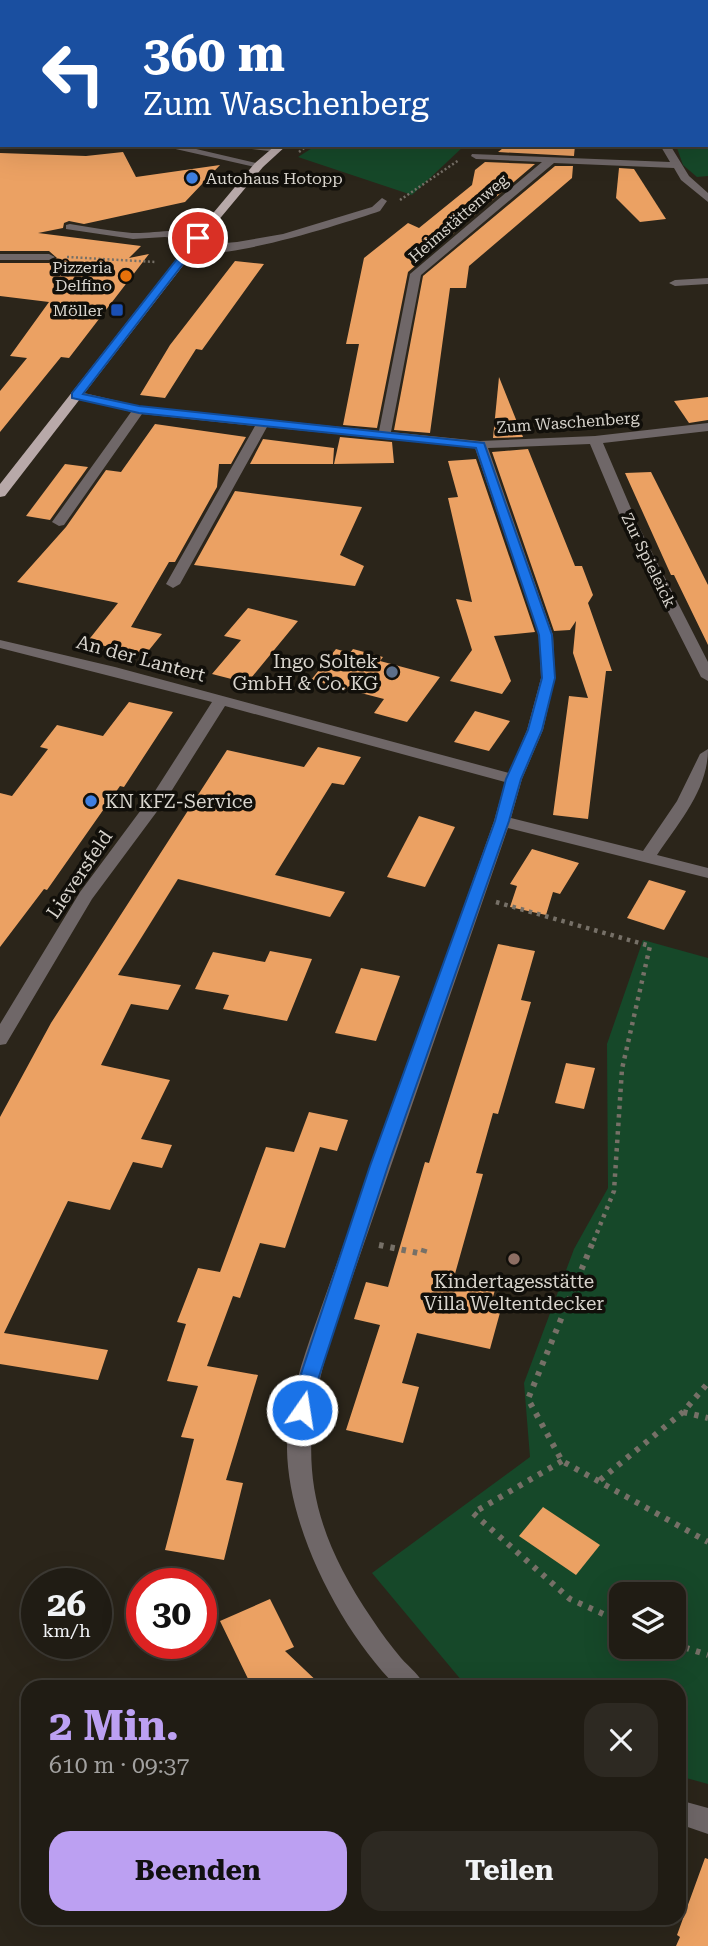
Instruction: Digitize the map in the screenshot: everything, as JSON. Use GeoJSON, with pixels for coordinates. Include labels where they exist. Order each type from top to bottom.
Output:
{"type":"FeatureCollection","features":[{"type":"Feature","properties":{"kind":"main road"},"geometry":{"type":"LineString","coordinates":[[0,493],[198,238],[260,165],[279,147]]}},
{"type":"Feature","properties":{"kind":"street"},"geometry":{"type":"LineString","coordinates":[[173,147],[260,165]]}},
{"type":"Feature","properties":{"kind":"street"},"geometry":{"type":"LineString","coordinates":[[666,147],[675,165],[708,200]]}},
{"type":"Feature","properties":{"kind":"street","name":"Heimstättenweg"},"geometry":{"type":"LineString","coordinates":[[476,156],[675,165]]}},
{"type":"Feature","properties":{"kind":"street","name":"Heimstättenweg"},"geometry":{"type":"LineString","coordinates":[[384,436],[416,274],[551,160]]}},
{"type":"Feature","properties":{"kind":"street"},"geometry":{"type":"LineString","coordinates":[[190,249],[221,249],[298,235],[376,209],[382,201]]}},
{"type":"Feature","properties":{"kind":"street"},"geometry":{"type":"LineString","coordinates":[[70,227],[133,236],[165,234],[198,238]]}},
{"type":"Feature","properties":{"kind":"street"},"geometry":{"type":"LineString","coordinates":[[0,257],[49,257]]}},
{"type":"Feature","properties":{"kind":"street"},"geometry":{"type":"LineString","coordinates":[[675,283],[708,281]]}},
{"type":"Feature","properties":{"kind":"street","name":"Zum Waschenberg"},"geometry":{"type":"LineString","coordinates":[[76,395],[139,410],[480,445],[595,440],[708,427]]}},
{"type":"Feature","properties":{"kind":"street"},"geometry":{"type":"LineString","coordinates":[[59,522],[139,410]]}},
{"type":"Feature","properties":{"kind":"street"},"geometry":{"type":"LineString","coordinates":[[173,584],[263,423]]}},
{"type":"Feature","properties":{"kind":"street","name":"Zur Spieleick"},"geometry":{"type":"LineString","coordinates":[[595,440],[631,525],[708,677]]}},
{"type":"Feature","properties":{"kind":"street"},"geometry":{"type":"LineString","coordinates":[[408,1680],[352,1609],[312,1523],[299,1475],[299,1432],[306,1389],[355,1240],[502,821],[514,779],[535,730],[548,678],[546,635],[480,445]]}},
{"type":"Feature","properties":{"kind":"street","name":"An der Lantert"},"geometry":{"type":"LineString","coordinates":[[0,644],[514,779]]}},
{"type":"Feature","properties":{"kind":"street","name":"Lieversfeld"},"geometry":{"type":"LineString","coordinates":[[0,1039],[86,896],[161,794],[220,701]]}},
{"type":"Feature","properties":{"kind":"street"},"geometry":{"type":"LineString","coordinates":[[646,859],[685,802],[708,754]]}},
{"type":"Feature","properties":{"kind":"street"},"geometry":{"type":"LineString","coordinates":[[502,821],[708,873]]}},
{"type":"Feature","properties":{"kind":"street"},"geometry":{"type":"LineString","coordinates":[[686,1814],[708,1821]]}},
{"type":"Feature","properties":{"kind":"path"},"geometry":{"type":"LineString","coordinates":[[382,201],[404,199],[456,161],[476,156]]}},
{"type":"Feature","properties":{"kind":"path"},"geometry":{"type":"LineString","coordinates":[[49,257],[111,257],[178,264]]}},
{"type":"Feature","properties":{"kind":"path"},"geometry":{"type":"LineString","coordinates":[[475,895],[650,946],[622,1069],[614,1191],[528,1399],[562,1461],[600,1480],[696,1538],[708,1542]]}},
{"type":"Feature","properties":{"kind":"path"},"geometry":{"type":"LineString","coordinates":[[355,1240],[423,1254],[426,1244]]}},
{"type":"Feature","properties":{"kind":"path"},"geometry":{"type":"LineString","coordinates":[[600,1480],[683,1412],[708,1383]]}},
{"type":"Feature","properties":{"kind":"path"},"geometry":{"type":"LineString","coordinates":[[683,1412],[708,1418]]}},
{"type":"Feature","properties":{"kind":"path"},"geometry":{"type":"LineString","coordinates":[[562,1461],[473,1513],[570,1599],[609,1617]]}},
{"type":"Feature","properties":{"kind":"path"},"geometry":{"type":"LineString","coordinates":[[686,1648],[708,1654]]}},
{"type":"Feature","properties":{"kind":"green space"},"geometry":{"type":"Polygon","coordinates":[[[314,147],[463,147],[412,195],[298,157],[314,147]]]}},
{"type":"Feature","properties":{"kind":"green space"},"geometry":{"type":"Polygon","coordinates":[[[677,147],[708,147],[708,176],[697,177],[683,165],[677,147]]]}},
{"type":"Feature","properties":{"kind":"green space"},"geometry":{"type":"Polygon","coordinates":[[[643,940],[708,958],[708,1784],[686,1778],[686,1680],[461,1680],[372,1573],[530,1457],[524,1383],[574,1249],[608,1188],[607,1044],[643,940]]]}},
{"type":"Feature","properties":{"kind":"building"},"geometry":{"type":"Polygon","coordinates":[[[504,147],[575,147],[574,156],[498,152],[504,147]]]}},
{"type":"Feature","properties":{"kind":"building"},"geometry":{"type":"Polygon","coordinates":[[[123,152],[136,177],[220,165],[185,202],[84,224],[69,221],[64,223],[63,228],[38,233],[141,246],[129,258],[149,254],[69,358],[61,357],[0,432],[0,391],[27,358],[10,356],[49,302],[0,296],[0,263],[49,263],[57,258],[49,251],[0,251],[0,153],[86,156],[123,152]]]}},
{"type":"Feature","properties":{"kind":"building"},"geometry":{"type":"Polygon","coordinates":[[[485,162],[535,164],[408,272],[377,428],[343,425],[359,344],[346,344],[364,258],[408,223],[419,228],[472,185],[475,170],[485,162]]]}},
{"type":"Feature","properties":{"kind":"building"},"geometry":{"type":"Polygon","coordinates":[[[555,166],[573,166],[572,178],[469,266],[466,288],[450,288],[430,433],[394,430],[423,276],[555,166]]]}},
{"type":"Feature","properties":{"kind":"building"},"geometry":{"type":"Polygon","coordinates":[[[619,168],[634,169],[666,219],[640,222],[616,198],[619,168]]]}},
{"type":"Feature","properties":{"kind":"building"},"geometry":{"type":"Polygon","coordinates":[[[235,261],[264,264],[202,350],[196,349],[165,398],[140,395],[170,345],[235,261]]]}},
{"type":"Feature","properties":{"kind":"building"},"geometry":{"type":"Polygon","coordinates":[[[499,377],[523,437],[493,438],[499,377]]]}},
{"type":"Feature","properties":{"kind":"building"},"geometry":{"type":"Polygon","coordinates":[[[708,397],[708,420],[689,423],[674,401],[708,397]]]}},
{"type":"Feature","properties":{"kind":"building"},"geometry":{"type":"Polygon","coordinates":[[[155,424],[246,437],[231,464],[219,464],[217,487],[175,562],[169,562],[131,627],[162,634],[145,655],[87,642],[118,603],[17,582],[66,527],[106,470],[121,472],[155,424]]]}},
{"type":"Feature","properties":{"kind":"building"},"geometry":{"type":"Polygon","coordinates":[[[340,437],[392,442],[394,463],[334,464],[340,437]]]}},
{"type":"Feature","properties":{"kind":"building"},"geometry":{"type":"Polygon","coordinates":[[[263,439],[334,448],[333,464],[250,464],[263,439]]]}},
{"type":"Feature","properties":{"kind":"building"},"geometry":{"type":"Polygon","coordinates":[[[528,449],[575,566],[582,566],[593,595],[588,603],[612,671],[606,671],[588,819],[553,815],[569,696],[588,698],[573,653],[576,621],[570,630],[554,631],[492,452],[528,449]]]}},
{"type":"Feature","properties":{"kind":"building"},"geometry":{"type":"Polygon","coordinates":[[[476,459],[535,632],[494,636],[511,681],[502,694],[450,681],[472,650],[456,599],[472,602],[448,498],[458,497],[448,461],[476,459]]]}},
{"type":"Feature","properties":{"kind":"building"},"geometry":{"type":"Polygon","coordinates":[[[65,464],[88,467],[50,520],[26,516],[65,464]]]}},
{"type":"Feature","properties":{"kind":"building"},"geometry":{"type":"Polygon","coordinates":[[[651,472],[708,585],[708,645],[674,575],[671,575],[625,473],[651,472]]]}},
{"type":"Feature","properties":{"kind":"building"},"geometry":{"type":"Polygon","coordinates":[[[235,491],[362,507],[340,555],[364,566],[355,586],[194,565],[235,491]]]}},
{"type":"Feature","properties":{"kind":"building"},"geometry":{"type":"Polygon","coordinates":[[[248,608],[298,621],[247,683],[212,674],[241,640],[224,636],[248,608]]]}},
{"type":"Feature","properties":{"kind":"building"},"geometry":{"type":"Polygon","coordinates":[[[336,649],[350,653],[353,649],[383,657],[380,661],[440,677],[407,722],[374,713],[384,699],[311,680],[336,649]]]}},
{"type":"Feature","properties":{"kind":"building"},"geometry":{"type":"Polygon","coordinates":[[[129,702],[173,712],[124,787],[120,786],[47,890],[44,889],[0,947],[0,793],[12,796],[48,749],[40,747],[57,725],[103,736],[129,702]]]}},
{"type":"Feature","properties":{"kind":"building"},"geometry":{"type":"Polygon","coordinates":[[[475,711],[510,721],[489,751],[454,742],[475,711]]]}},
{"type":"Feature","properties":{"kind":"building"},"geometry":{"type":"Polygon","coordinates":[[[318,747],[361,757],[344,785],[332,783],[275,875],[345,892],[330,917],[178,879],[118,975],[181,985],[168,1010],[131,1004],[101,1065],[170,1080],[141,1139],[172,1145],[162,1168],[133,1162],[110,1210],[68,1201],[4,1333],[108,1350],[98,1380],[0,1364],[0,1117],[51,1023],[227,750],[304,767],[318,747]]]}},
{"type":"Feature","properties":{"kind":"building"},"geometry":{"type":"Polygon","coordinates":[[[419,816],[455,827],[425,887],[387,877],[419,816]]]}},
{"type":"Feature","properties":{"kind":"building"},"geometry":{"type":"Polygon","coordinates":[[[532,849],[579,863],[560,894],[553,892],[546,915],[510,907],[517,886],[510,884],[532,849]]]}},
{"type":"Feature","properties":{"kind":"building"},"geometry":{"type":"Polygon","coordinates":[[[649,880],[686,891],[664,930],[627,918],[649,880]]]}},
{"type":"Feature","properties":{"kind":"building"},"geometry":{"type":"Polygon","coordinates":[[[498,944],[535,951],[521,1000],[531,1002],[498,1114],[493,1113],[476,1173],[483,1174],[453,1281],[495,1290],[490,1307],[501,1309],[490,1349],[417,1333],[402,1383],[419,1387],[403,1443],[346,1430],[380,1325],[354,1319],[366,1282],[388,1287],[425,1162],[429,1163],[498,944]]]}},
{"type":"Feature","properties":{"kind":"building"},"geometry":{"type":"Polygon","coordinates":[[[270,951],[312,959],[287,1021],[223,1009],[229,995],[195,989],[213,952],[265,962],[270,951]]]}},
{"type":"Feature","properties":{"kind":"building"},"geometry":{"type":"Polygon","coordinates":[[[361,968],[400,976],[376,1041],[335,1033],[361,968]]]}},
{"type":"Feature","properties":{"kind":"building"},"geometry":{"type":"Polygon","coordinates":[[[566,1063],[595,1068],[584,1109],[555,1103],[566,1063]]]}},
{"type":"Feature","properties":{"kind":"building"},"geometry":{"type":"Polygon","coordinates":[[[309,1112],[348,1120],[337,1151],[320,1147],[285,1248],[260,1243],[240,1298],[233,1296],[207,1366],[258,1375],[226,1480],[243,1483],[224,1560],[165,1550],[194,1439],[181,1437],[198,1386],[167,1381],[186,1324],[177,1322],[198,1268],[220,1272],[266,1147],[294,1152],[309,1112]]]}},
{"type":"Feature","properties":{"kind":"building"},"geometry":{"type":"Polygon","coordinates":[[[543,1507],[600,1545],[576,1575],[519,1536],[543,1507]]]}},
{"type":"Feature","properties":{"kind":"building"},"geometry":{"type":"Polygon","coordinates":[[[270,1599],[294,1647],[285,1651],[316,1680],[249,1680],[220,1621],[270,1599]]]}},
{"type":"Feature","properties":{"kind":"building"},"geometry":{"type":"Polygon","coordinates":[[[705,1858],[708,1859],[708,1946],[676,1946],[681,1925],[686,1925],[686,1910],[705,1858]]]}},
{"type":"Feature","properties":{"kind":"place","name":"Autohaus Hotopp"},"geometry":{"type":"Point","coordinates":[192,178]}},
{"type":"Feature","properties":{"kind":"place","name":"Pizzeria Delfino"},"geometry":{"type":"Point","coordinates":[126,276]}},
{"type":"Feature","properties":{"kind":"place","name":"Möller"},"geometry":{"type":"Point","coordinates":[117,310]}},
{"type":"Feature","properties":{"kind":"place","name":"Ingo Soltek GmbH & Co. KG"},"geometry":{"type":"Point","coordinates":[392,672]}},
{"type":"Feature","properties":{"kind":"place","name":"KN KFZ-Service"},"geometry":{"type":"Point","coordinates":[91,801]}},
{"type":"Feature","properties":{"kind":"place","name":"Kindertagesstätte Villa Weltentdecker"},"geometry":{"type":"Point","coordinates":[514,1259]}},
{"type":"Feature","properties":{"kind":"route"},"geometry":{"type":"LineString","coordinates":[[198,238],[114,350],[76,395],[139,410],[480,445],[541,614],[546,635],[548,678],[535,730],[514,779],[502,821],[379,1166],[306,1389],[302,1410]]}}]}
